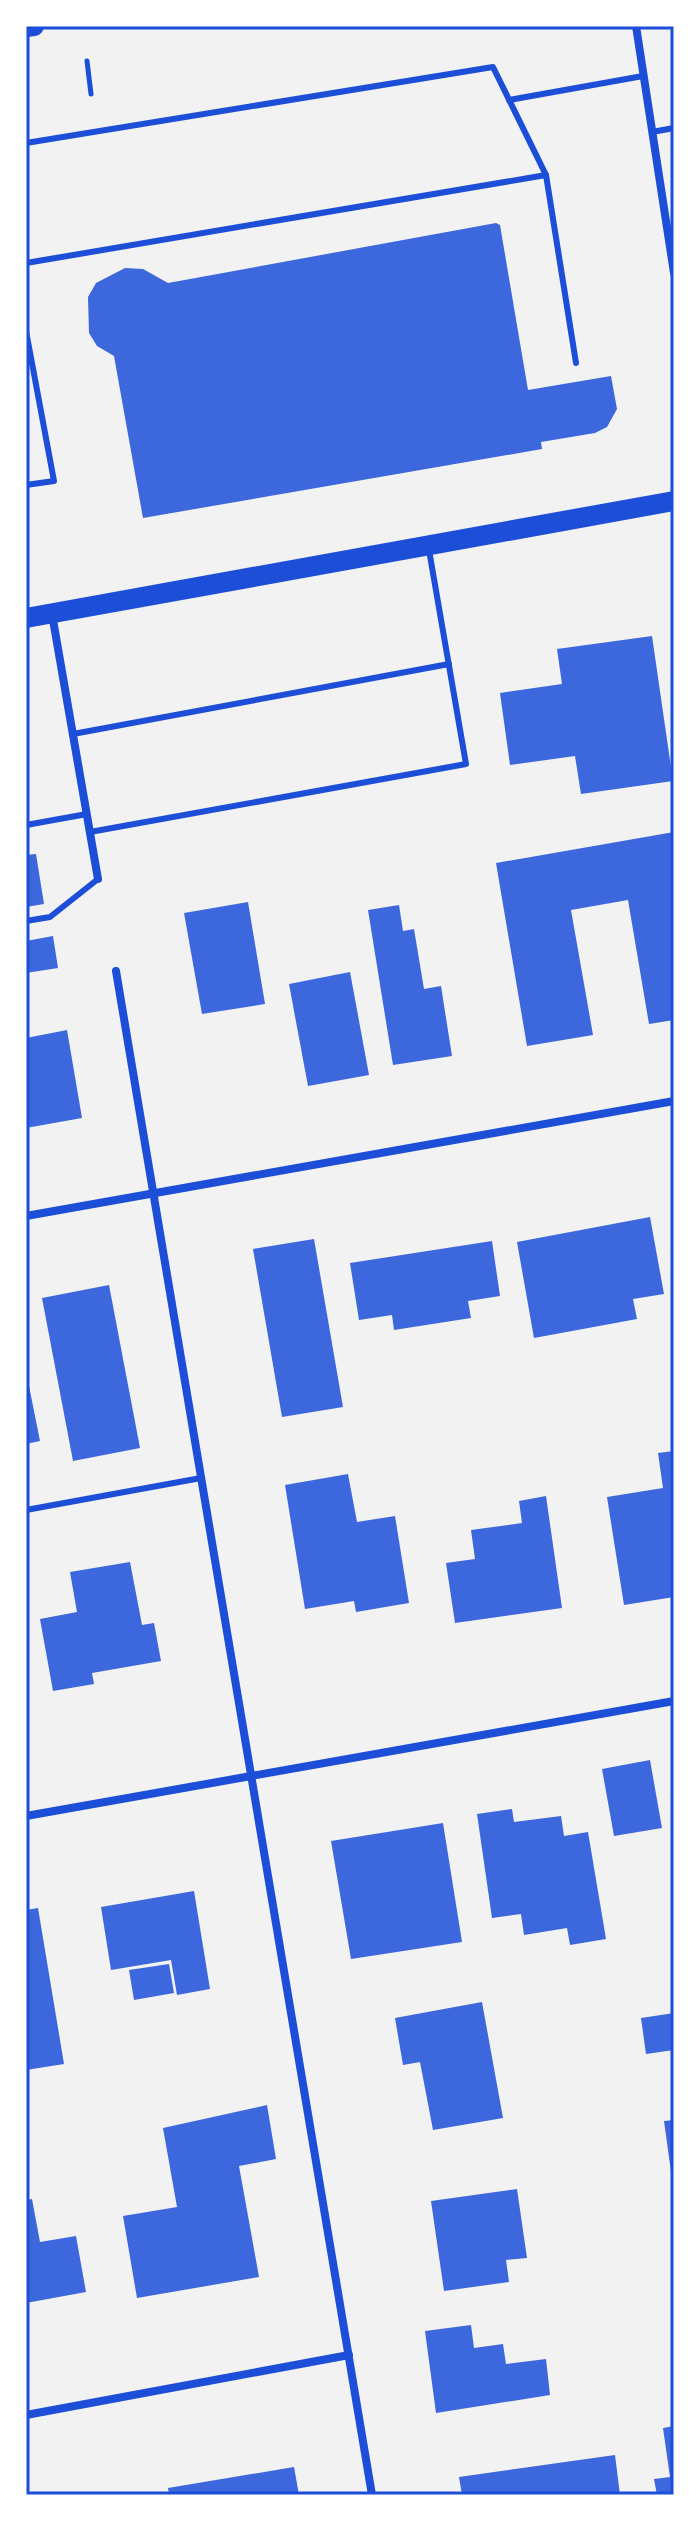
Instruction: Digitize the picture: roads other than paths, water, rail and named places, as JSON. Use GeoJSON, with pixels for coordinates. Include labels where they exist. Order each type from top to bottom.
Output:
{"type":"FeatureCollection","features":[{"type":"Feature","properties":{"kind":"main road"},"geometry":{"type":"LineString","coordinates":[[26,27],[34,26]]}},
{"type":"Feature","properties":{"kind":"main road"},"geometry":{"type":"LineString","coordinates":[[26,618],[674,501]]}},
{"type":"Feature","properties":{"kind":"street"},"geometry":{"type":"LineString","coordinates":[[636,26],[674,273]]}},
{"type":"Feature","properties":{"kind":"street"},"geometry":{"type":"LineString","coordinates":[[52,613],[98,879]]}},
{"type":"Feature","properties":{"kind":"street"},"geometry":{"type":"LineString","coordinates":[[116,971],[372,2495]]}},
{"type":"Feature","properties":{"kind":"street"},"geometry":{"type":"LineString","coordinates":[[26,1216],[674,1101]]}},
{"type":"Feature","properties":{"kind":"street"},"geometry":{"type":"LineString","coordinates":[[26,1816],[674,1701]]}},
{"type":"Feature","properties":{"kind":"street"},"geometry":{"type":"LineString","coordinates":[[26,2415],[349,2355]]}},
{"type":"Feature","properties":{"kind":"lane"},"geometry":{"type":"LineString","coordinates":[[26,143],[493,67],[546,175],[576,363]]}},
{"type":"Feature","properties":{"kind":"lane"},"geometry":{"type":"LineString","coordinates":[[509,100],[643,76]]}},
{"type":"Feature","properties":{"kind":"lane"},"geometry":{"type":"LineString","coordinates":[[652,132],[674,128]]}},
{"type":"Feature","properties":{"kind":"lane"},"geometry":{"type":"LineString","coordinates":[[26,263],[546,175]]}},
{"type":"Feature","properties":{"kind":"lane"},"geometry":{"type":"LineString","coordinates":[[663,201],[674,199]]}},
{"type":"Feature","properties":{"kind":"lane"},"geometry":{"type":"LineString","coordinates":[[26,331],[54,481],[26,485]]}},
{"type":"Feature","properties":{"kind":"lane"},"geometry":{"type":"LineString","coordinates":[[90,832],[466,764],[428,545]]}},
{"type":"Feature","properties":{"kind":"lane"},"geometry":{"type":"LineString","coordinates":[[73,734],[449,664]]}},
{"type":"Feature","properties":{"kind":"lane"},"geometry":{"type":"LineString","coordinates":[[26,825],[87,814]]}},
{"type":"Feature","properties":{"kind":"lane"},"geometry":{"type":"LineString","coordinates":[[26,921],[50,917],[98,879]]}},
{"type":"Feature","properties":{"kind":"lane"},"geometry":{"type":"LineString","coordinates":[[26,1510],[201,1478]]}}]}
